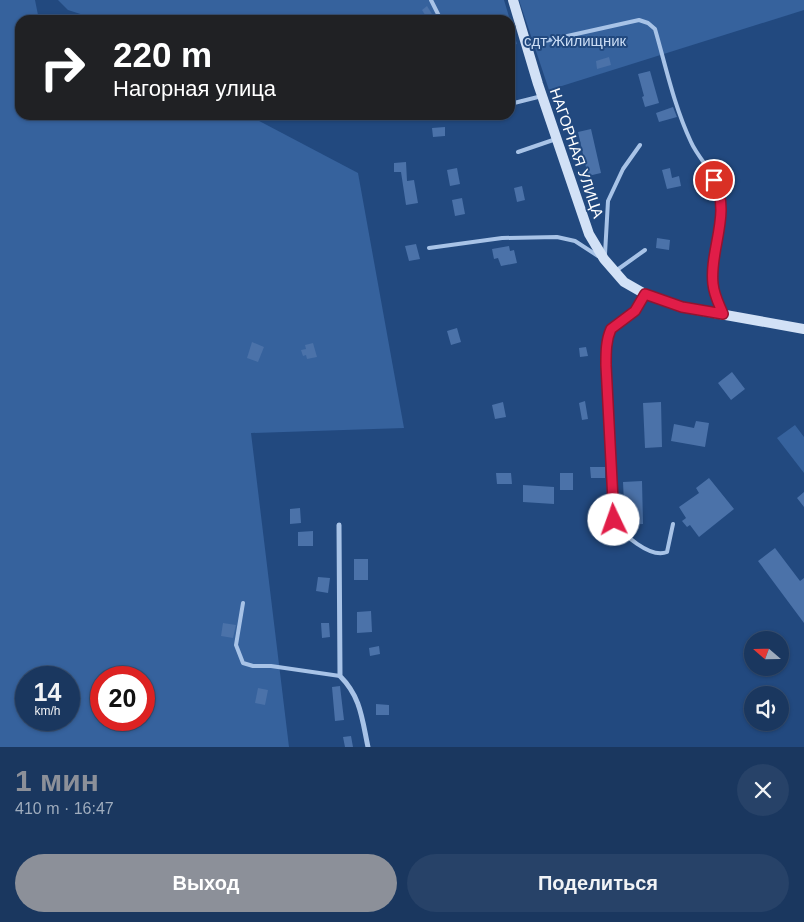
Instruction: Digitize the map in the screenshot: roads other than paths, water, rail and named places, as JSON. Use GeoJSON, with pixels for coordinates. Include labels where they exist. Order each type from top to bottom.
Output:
{"type":"FeatureCollection","features":[{"type":"Feature","properties":{"kind":"main road","name":"НАГОРНАЯ УЛИЦА"},"geometry":{"type":"LineString","coordinates":[[513,0],[542,96],[589,234],[604,259],[615,272],[624,282],[645,294],[682,307],[804,329]]}},
{"type":"Feature","properties":{"kind":"street"},"geometry":{"type":"LineString","coordinates":[[339,524],[340,676],[350,686],[357,698],[368,747]]}},
{"type":"Feature","properties":{"kind":"lane"},"geometry":{"type":"LineString","coordinates":[[431,0],[438,15]]}},
{"type":"Feature","properties":{"kind":"lane"},"geometry":{"type":"LineString","coordinates":[[527,45],[639,20],[648,23],[655,29],[676,104],[691,143],[720,190],[721,220],[713,263],[712,283],[723,314]]}},
{"type":"Feature","properties":{"kind":"lane"},"geometry":{"type":"LineString","coordinates":[[515,103],[542,96]]}},
{"type":"Feature","properties":{"kind":"lane"},"geometry":{"type":"LineString","coordinates":[[518,152],[556,139]]}},
{"type":"Feature","properties":{"kind":"lane"},"geometry":{"type":"LineString","coordinates":[[428,248],[502,238],[558,236],[575,242],[604,259],[608,201],[623,170],[640,145]]}},
{"type":"Feature","properties":{"kind":"lane"},"geometry":{"type":"LineString","coordinates":[[615,272],[645,250]]}},
{"type":"Feature","properties":{"kind":"lane"},"geometry":{"type":"LineString","coordinates":[[645,294],[635,311],[611,329],[606,347],[614,520],[619,530],[625,535],[658,554],[667,552],[673,524]]}},
{"type":"Feature","properties":{"kind":"lane"},"geometry":{"type":"LineString","coordinates":[[243,603],[236,645],[242,663],[253,666],[271,666],[340,676]]}},
{"type":"Feature","properties":{"kind":"park label","name":"сдт Жилищник"},"geometry":{"type":"Point","coordinates":[575,40]}}]}
